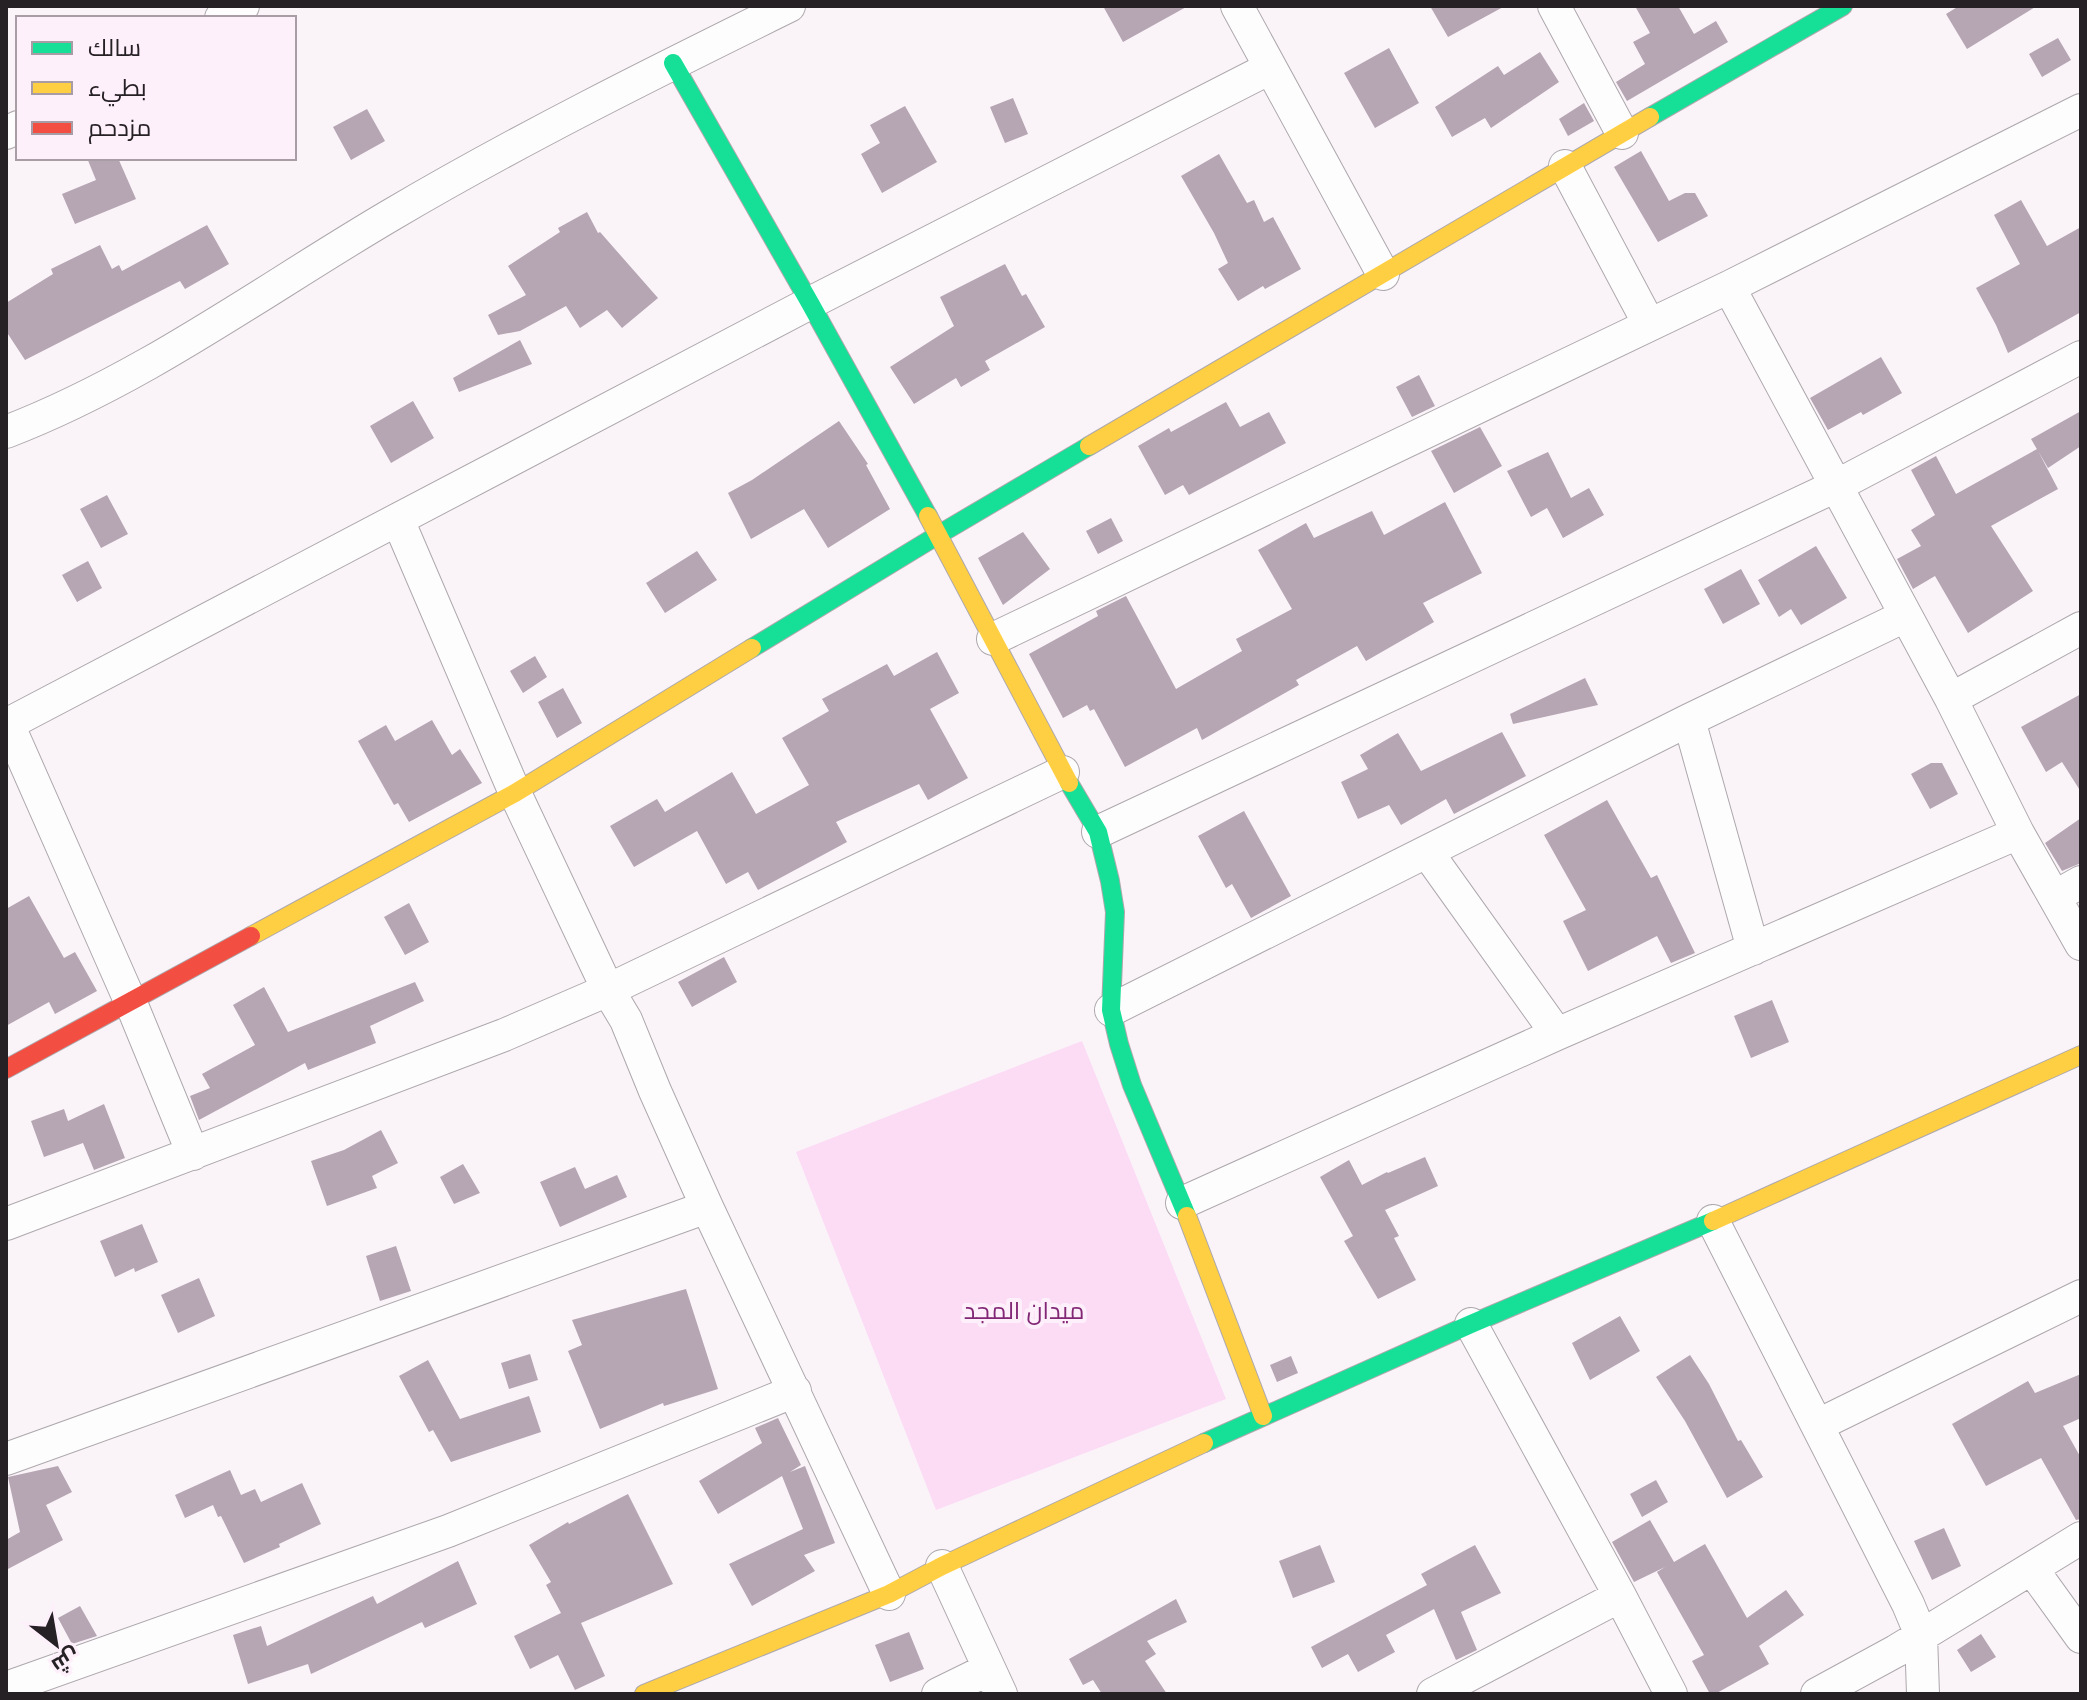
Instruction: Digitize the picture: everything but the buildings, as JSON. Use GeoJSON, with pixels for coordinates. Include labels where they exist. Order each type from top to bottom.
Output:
{"type":"FeatureCollection","features":[{"type":"Feature","properties":{"kind":"street"},"geometry":{"type":"LineString","coordinates":[[225,16],[243,6]]}},
{"type":"Feature","properties":{"kind":"street"},"geometry":{"type":"LineString","coordinates":[[6,432],[108,385],[175,349],[459,175],[789,6]]}},
{"type":"Feature","properties":{"kind":"street"},"geometry":{"type":"LineString","coordinates":[[1237,6],[1383,274]]}},
{"type":"Feature","properties":{"kind":"street"},"geometry":{"type":"LineString","coordinates":[[1554,6],[1622,133]]}},
{"type":"Feature","properties":{"kind":"street"},"geometry":{"type":"LineString","coordinates":[[6,1069],[515,793],[938,535],[1843,6]]}},
{"type":"Feature","properties":{"kind":"street"},"geometry":{"type":"LineString","coordinates":[[673,63],[810,303],[1098,832],[1115,912],[1111,1010],[1132,1085],[1182,1203],[1263,1416]]}},
{"type":"Feature","properties":{"kind":"street"},"geometry":{"type":"LineString","coordinates":[[193,1154],[131,1003],[7,724],[810,303],[1270,68]]}},
{"type":"Feature","properties":{"kind":"street"},"geometry":{"type":"LineString","coordinates":[[993,639],[1729,287],[2081,110]]}},
{"type":"Feature","properties":{"kind":"street"},"geometry":{"type":"LineString","coordinates":[[1565,166],[1649,324]]}},
{"type":"Feature","properties":{"kind":"street"},"geometry":{"type":"LineString","coordinates":[[1729,287],[1951,699],[2018,833],[2068,889],[2081,944]]}},
{"type":"Feature","properties":{"kind":"street"},"geometry":{"type":"LineString","coordinates":[[1098,832],[1836,486],[2081,357]]}},
{"type":"Feature","properties":{"kind":"street"},"geometry":{"type":"LineString","coordinates":[[398,520],[515,793],[608,990],[626,1020],[707,1207],[889,1594]]}},
{"type":"Feature","properties":{"kind":"street"},"geometry":{"type":"LineString","coordinates":[[1111,1010],[1689,720],[1905,616]]}},
{"type":"Feature","properties":{"kind":"street"},"geometry":{"type":"LineString","coordinates":[[1951,699],[2081,628]]}},
{"type":"Feature","properties":{"kind":"street"},"geometry":{"type":"LineString","coordinates":[[1689,720],[1753,949]]}},
{"type":"Feature","properties":{"kind":"street"},"geometry":{"type":"LineString","coordinates":[[6,1224],[504,1035],[608,990],[1063,772]]}},
{"type":"Feature","properties":{"kind":"street"},"geometry":{"type":"LineString","coordinates":[[1182,1203],[1557,1034],[2018,833]]}},
{"type":"Feature","properties":{"kind":"street"},"geometry":{"type":"LineString","coordinates":[[1427,852],[1557,1034]]}},
{"type":"Feature","properties":{"kind":"street"},"geometry":{"type":"LineString","coordinates":[[644,1694],[889,1594],[942,1566],[1263,1416],[1713,1221],[2081,1055]]}},
{"type":"Feature","properties":{"kind":"street"},"geometry":{"type":"LineString","coordinates":[[6,1459],[707,1207]]}},
{"type":"Feature","properties":{"kind":"street"},"geometry":{"type":"LineString","coordinates":[[1713,1221],[1921,1635],[1923,1694]]}},
{"type":"Feature","properties":{"kind":"street"},"geometry":{"type":"LineString","coordinates":[[1818,1425],[2081,1296]]}},
{"type":"Feature","properties":{"kind":"street"},"geometry":{"type":"LineString","coordinates":[[1471,1324],[1671,1694]]}},
{"type":"Feature","properties":{"kind":"street"},"geometry":{"type":"LineString","coordinates":[[6,1688],[448,1531],[795,1391]]}},
{"type":"Feature","properties":{"kind":"street"},"geometry":{"type":"LineString","coordinates":[[1817,1694],[1896,1651],[2081,1538]]}},
{"type":"Feature","properties":{"kind":"street"},"geometry":{"type":"LineString","coordinates":[[938,1694],[995,1682],[942,1566]]}},
{"type":"Feature","properties":{"kind":"street"},"geometry":{"type":"LineString","coordinates":[[2032,1569],[2081,1637]]}},
{"type":"Feature","properties":{"kind":"street"},"geometry":{"type":"LineString","coordinates":[[1433,1694],[1620,1596]]}},
{"type":"Feature","properties":{"kind":"green space","name":"ميدان المجد"},"geometry":{"type":"Polygon","coordinates":[[[1082,1041],[1226,1399],[936,1510],[796,1152],[1082,1041]]]}},
{"type":"Feature","properties":{"kind":"traffic: fast"},"geometry":{"type":"LineString","coordinates":[[1650,117],[1843,6]]}},
{"type":"Feature","properties":{"kind":"traffic: fast"},"geometry":{"type":"LineString","coordinates":[[673,63],[928,516]]}},
{"type":"Feature","properties":{"kind":"traffic: fast"},"geometry":{"type":"LineString","coordinates":[[752,648],[1089,446]]}},
{"type":"Feature","properties":{"kind":"traffic: fast"},"geometry":{"type":"LineString","coordinates":[[1069,783],[1098,832],[1110,881],[1115,912],[1111,1010],[1119,1044],[1132,1085],[1187,1216]]}},
{"type":"Feature","properties":{"kind":"traffic: fast"},"geometry":{"type":"LineString","coordinates":[[1204,1443],[1713,1221]]}},
{"type":"Feature","properties":{"kind":"traffic: slow"},"geometry":{"type":"LineString","coordinates":[[1089,446],[1650,117]]}},
{"type":"Feature","properties":{"kind":"traffic: slow"},"geometry":{"type":"LineString","coordinates":[[928,516],[1069,783]]}},
{"type":"Feature","properties":{"kind":"traffic: slow"},"geometry":{"type":"LineString","coordinates":[[251,936],[515,793],[752,648]]}},
{"type":"Feature","properties":{"kind":"traffic: slow"},"geometry":{"type":"LineString","coordinates":[[1713,1221],[2081,1055]]}},
{"type":"Feature","properties":{"kind":"traffic: slow"},"geometry":{"type":"LineString","coordinates":[[1187,1216],[1263,1416]]}},
{"type":"Feature","properties":{"kind":"traffic: slow"},"geometry":{"type":"LineString","coordinates":[[644,1694],[889,1594],[1204,1443]]}},
{"type":"Feature","properties":{"kind":"traffic: jam"},"geometry":{"type":"LineString","coordinates":[[6,1069],[251,936]]}}]}
